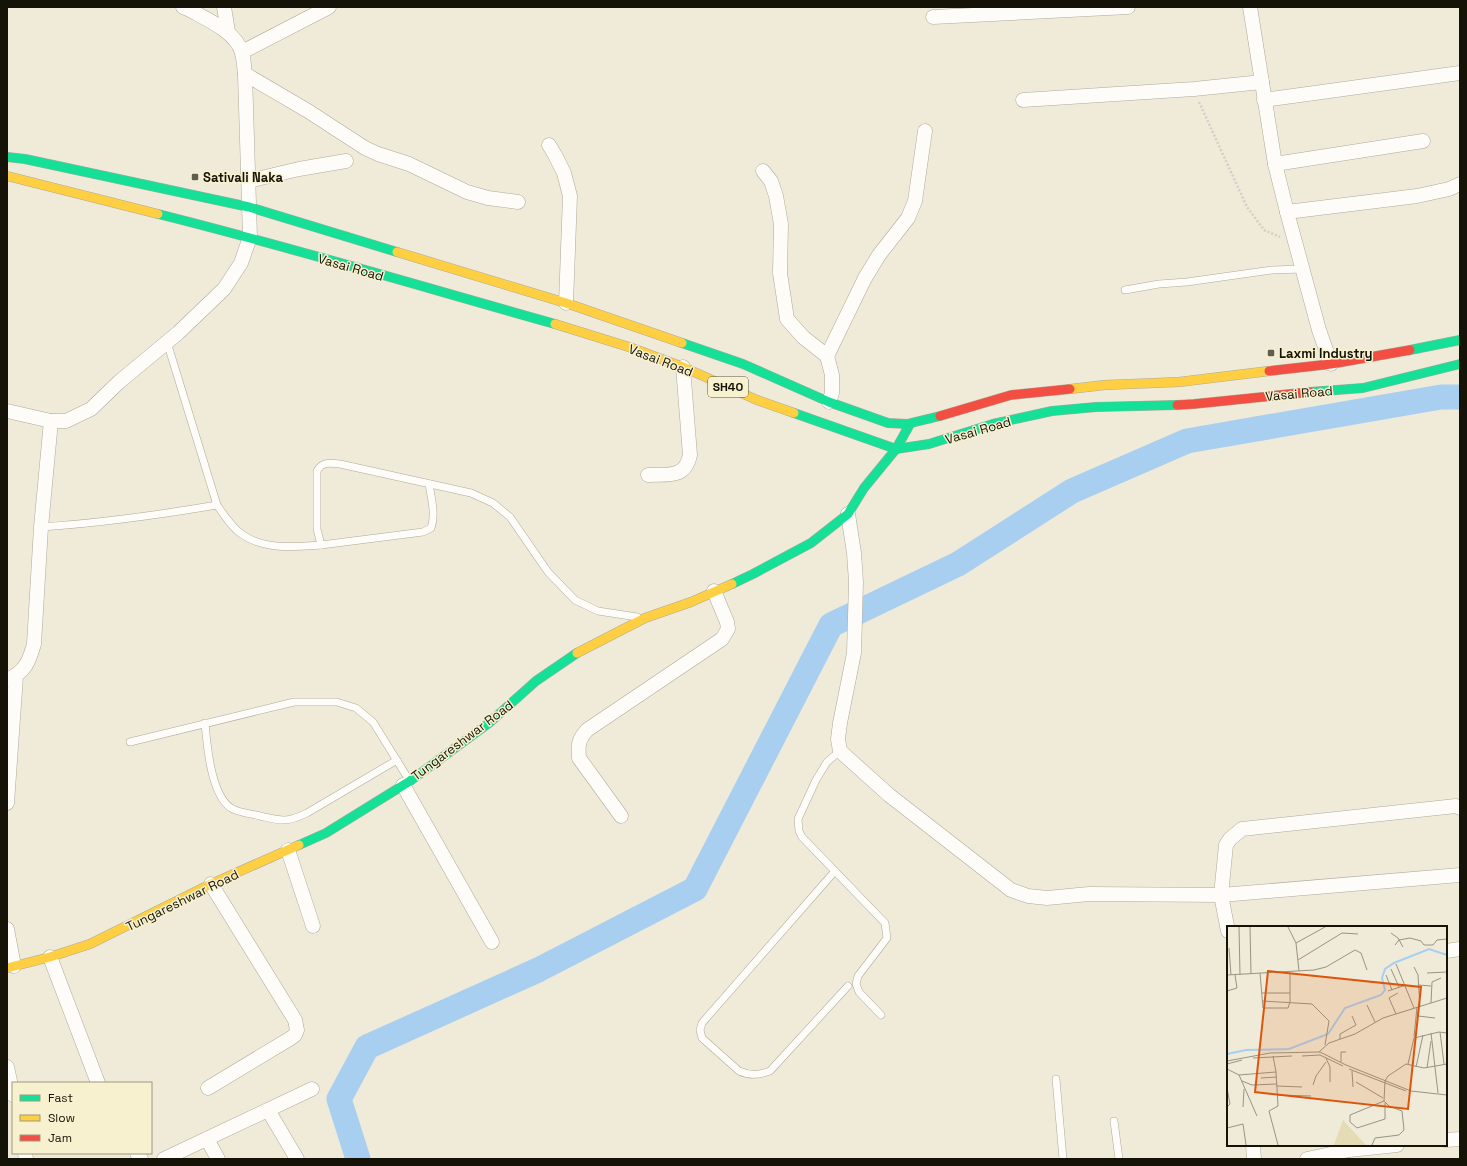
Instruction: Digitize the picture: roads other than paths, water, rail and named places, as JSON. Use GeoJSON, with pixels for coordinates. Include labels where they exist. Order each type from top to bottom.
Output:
{"type":"FeatureCollection","features":[{"type":"Feature","properties":{"kind":"main road","name":"Vasai Road"},"geometry":{"type":"LineString","coordinates":[[7,157],[26,159],[249,206],[566,303],[743,364],[829,402],[888,423],[910,424],[1011,395],[1105,385],[1179,382],[1331,364],[1435,346],[1460,340]]}},
{"type":"Feature","properties":{"kind":"main road","name":"Vasai Road"},"geometry":{"type":"LineString","coordinates":[[7,176],[250,237],[562,326],[630,347],[683,367],[757,400],[896,449],[929,444],[993,424],[1052,411],[1096,407],[1194,404],[1272,395],[1363,388],[1460,364]]}},
{"type":"Feature","properties":{"kind":"main road","name":"Tungareshwar Road"},"geometry":{"type":"LineString","coordinates":[[10,967],[50,957],[90,944],[211,884],[326,833],[406,783],[490,723],[536,682],[568,659],[645,618],[691,602],[753,574],[811,543],[848,514],[864,488],[896,449],[910,424]]}},
{"type":"Feature","properties":{"kind":"street"},"geometry":{"type":"LineString","coordinates":[[7,411],[51,421],[66,420],[91,409],[119,382],[200,314],[224,289],[241,263],[250,237],[245,74],[242,52],[236,41],[228,32],[188,8],[183,7]]}},
{"type":"Feature","properties":{"kind":"street"},"geometry":{"type":"LineString","coordinates":[[224,7],[228,32]]}},
{"type":"Feature","properties":{"kind":"street"},"geometry":{"type":"LineString","coordinates":[[242,52],[329,7]]}},
{"type":"Feature","properties":{"kind":"street"},"geometry":{"type":"LineString","coordinates":[[933,18],[1128,7]]}},
{"type":"Feature","properties":{"kind":"street"},"geometry":{"type":"LineString","coordinates":[[1250,7],[1274,164],[1319,330],[1331,364]]}},
{"type":"Feature","properties":{"kind":"street"},"geometry":{"type":"LineString","coordinates":[[1264,100],[1460,73]]}},
{"type":"Feature","properties":{"kind":"street"},"geometry":{"type":"LineString","coordinates":[[245,74],[308,111],[365,148],[409,164],[467,192],[488,198],[518,202]]}},
{"type":"Feature","properties":{"kind":"street"},"geometry":{"type":"LineString","coordinates":[[1023,100],[1194,89],[1262,82]]}},
{"type":"Feature","properties":{"kind":"street"},"geometry":{"type":"LineString","coordinates":[[826,356],[865,278],[879,255],[908,218],[915,201],[925,130]]}},
{"type":"Feature","properties":{"kind":"street"},"geometry":{"type":"LineString","coordinates":[[1274,164],[1423,141]]}},
{"type":"Feature","properties":{"kind":"street"},"geometry":{"type":"LineString","coordinates":[[549,145],[564,173],[570,196],[566,303]]}},
{"type":"Feature","properties":{"kind":"street"},"geometry":{"type":"LineString","coordinates":[[248,181],[299,169],[346,161]]}},
{"type":"Feature","properties":{"kind":"street"},"geometry":{"type":"LineString","coordinates":[[763,171],[771,181],[776,196],[781,224],[780,273],[787,319],[803,337],[826,356],[832,375],[832,393],[829,402]]}},
{"type":"Feature","properties":{"kind":"street"},"geometry":{"type":"LineString","coordinates":[[1287,212],[1417,196],[1449,189],[1460,184]]}},
{"type":"Feature","properties":{"kind":"street"},"geometry":{"type":"LineString","coordinates":[[648,475],[676,473],[684,470],[688,464],[690,455],[683,367]]}},
{"type":"Feature","properties":{"kind":"street"},"geometry":{"type":"LineString","coordinates":[[7,803],[12,678],[30,660],[34,644],[41,528],[51,421]]}},
{"type":"Feature","properties":{"kind":"street"},"geometry":{"type":"LineString","coordinates":[[848,514],[854,552],[856,582],[854,653],[840,723],[838,739],[840,751],[889,795],[1011,890],[1028,896],[1047,898],[1089,894],[1221,895],[1460,875]]}},
{"type":"Feature","properties":{"kind":"street"},"geometry":{"type":"LineString","coordinates":[[621,816],[579,758],[578,748],[580,738],[587,730],[722,639],[728,629],[727,622],[714,591]]}},
{"type":"Feature","properties":{"kind":"street"},"geometry":{"type":"LineString","coordinates":[[406,783],[492,942]]}},
{"type":"Feature","properties":{"kind":"street"},"geometry":{"type":"LineString","coordinates":[[1227,926],[1221,895],[1226,845],[1230,839],[1242,829],[1456,806],[1460,808]]}},
{"type":"Feature","properties":{"kind":"street"},"geometry":{"type":"LineString","coordinates":[[288,850],[313,926]]}},
{"type":"Feature","properties":{"kind":"street"},"geometry":{"type":"LineString","coordinates":[[208,1088],[291,1038],[295,1035],[297,1030],[295,1020],[211,884]]}},
{"type":"Feature","properties":{"kind":"street"},"geometry":{"type":"LineString","coordinates":[[7,930],[10,967]]}},
{"type":"Feature","properties":{"kind":"street"},"geometry":{"type":"LineString","coordinates":[[1447,951],[1460,949]]}},
{"type":"Feature","properties":{"kind":"street"},"geometry":{"type":"LineString","coordinates":[[50,957],[98,1082]]}},
{"type":"Feature","properties":{"kind":"street"},"geometry":{"type":"LineString","coordinates":[[7,1067],[12,1090]]}},
{"type":"Feature","properties":{"kind":"street"},"geometry":{"type":"LineString","coordinates":[[164,1159],[312,1089]]}},
{"type":"Feature","properties":{"kind":"street"},"geometry":{"type":"LineString","coordinates":[[268,1110],[297,1159]]}},
{"type":"Feature","properties":{"kind":"street"},"geometry":{"type":"LineString","coordinates":[[207,1139],[218,1159]]}},
{"type":"Feature","properties":{"kind":"street"},"geometry":{"type":"LineString","coordinates":[[1447,1140],[1460,1139]]}},
{"type":"Feature","properties":{"kind":"street"},"geometry":{"type":"LineString","coordinates":[[1253,1146],[1254,1159]]}},
{"type":"Feature","properties":{"kind":"street"},"geometry":{"type":"LineString","coordinates":[[1307,1159],[1348,1150],[1387,1146]]}},
{"type":"Feature","properties":{"kind":"lane"},"geometry":{"type":"LineString","coordinates":[[1125,290],[1159,284],[1187,282],[1272,270],[1303,269]]}},
{"type":"Feature","properties":{"kind":"lane"},"geometry":{"type":"LineString","coordinates":[[167,342],[216,505],[242,534],[265,544],[287,546],[321,545],[422,532],[431,528],[433,523],[430,484]]}},
{"type":"Feature","properties":{"kind":"lane"},"geometry":{"type":"LineString","coordinates":[[321,545],[317,522],[317,471],[320,466],[327,463],[340,464],[430,484],[471,494],[493,503],[510,517],[548,572],[575,600],[598,611],[645,618]]}},
{"type":"Feature","properties":{"kind":"lane"},"geometry":{"type":"LineString","coordinates":[[41,528],[151,516],[216,505]]}},
{"type":"Feature","properties":{"kind":"lane"},"geometry":{"type":"LineString","coordinates":[[130,742],[294,702],[337,702],[356,708],[372,722],[397,760],[406,783]]}},
{"type":"Feature","properties":{"kind":"lane"},"geometry":{"type":"LineString","coordinates":[[205,723],[207,748],[214,780],[220,797],[234,810],[280,820],[293,819],[307,813],[397,760]]}},
{"type":"Feature","properties":{"kind":"lane"},"geometry":{"type":"LineString","coordinates":[[840,751],[827,762],[816,780],[798,819],[799,831],[802,837],[885,923],[888,938],[858,976],[856,984],[859,992],[880,1015]]}},
{"type":"Feature","properties":{"kind":"lane"},"geometry":{"type":"LineString","coordinates":[[835,871],[702,1023],[700,1030],[702,1038],[739,1071],[746,1074],[759,1075],[770,1071],[848,986]]}},
{"type":"Feature","properties":{"kind":"lane"},"geometry":{"type":"LineString","coordinates":[[1056,1079],[1063,1159]]}},
{"type":"Feature","properties":{"kind":"lane"},"geometry":{"type":"LineString","coordinates":[[1114,1121],[1119,1159]]}},
{"type":"Feature","properties":{"kind":"waterway"},"geometry":{"type":"LineString","coordinates":[[358,1159],[339,1099],[367,1047],[538,970],[695,889],[831,625],[958,564],[1072,491],[1187,441],[1441,397],[1460,397]]}},
{"type":"Feature","properties":{"kind":"place","name":"Sativali Naka"},"geometry":{"type":"Point","coordinates":[195,177]}},
{"type":"Feature","properties":{"kind":"place","name":"Laxmi Industry"},"geometry":{"type":"Point","coordinates":[1271,353]}}]}
